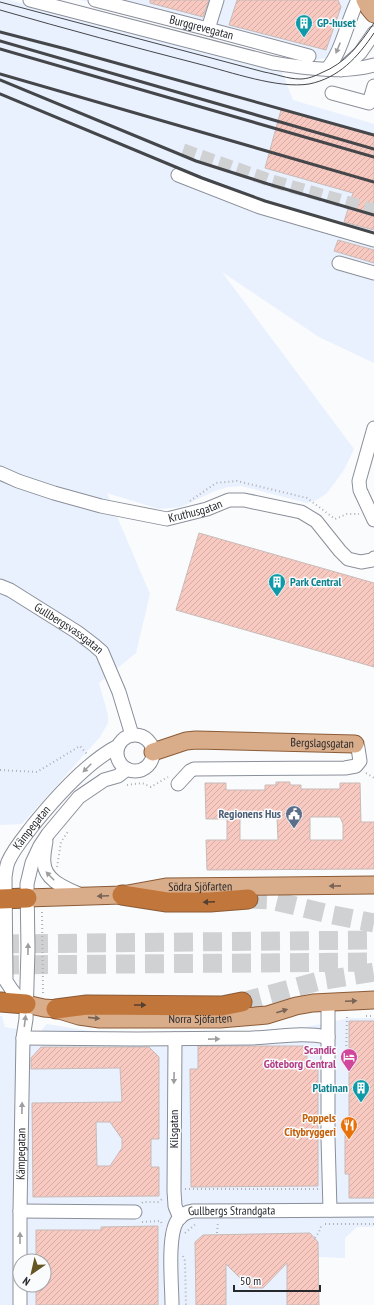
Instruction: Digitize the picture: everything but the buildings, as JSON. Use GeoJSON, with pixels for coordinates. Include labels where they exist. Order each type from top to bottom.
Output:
{"type":"FeatureCollection","features":[{"type":"Feature","properties":{"kind":"highway"},"geometry":{"type":"LineString","coordinates":[[122,895],[167,902],[210,902],[248,899]]}},
{"type":"Feature","properties":{"kind":"highway"},"geometry":{"type":"LineString","coordinates":[[3,899],[34,898]]}},
{"type":"Feature","properties":{"kind":"highway"},"geometry":{"type":"LineString","coordinates":[[0,1002],[42,1007],[87,1005],[222,1006],[242,1002]]}},
{"type":"Feature","properties":{"kind":"main road"},"geometry":{"type":"LineString","coordinates":[[365,0],[374,14]]}},
{"type":"Feature","properties":{"kind":"main road","name":"Bergslagsgatan"},"geometry":{"type":"LineString","coordinates":[[153,752],[186,741],[196,740],[355,744]]}},
{"type":"Feature","properties":{"kind":"main road","name":"Södra Sjöfarten"},"geometry":{"type":"LineString","coordinates":[[34,898],[122,895],[166,887],[374,885]]}},
{"type":"Feature","properties":{"kind":"main road","name":"Norra Sjöfarten"},"geometry":{"type":"LineString","coordinates":[[42,1007],[79,1016],[100,1019],[220,1019],[267,1015],[296,1006],[328,1002],[374,1000]]}},
{"type":"Feature","properties":{"kind":"street"},"geometry":{"type":"LineString","coordinates":[[30,0],[272,63],[306,68],[341,70],[365,68],[374,65]]}},
{"type":"Feature","properties":{"kind":"street","name":"Burggrevegatan"},"geometry":{"type":"LineString","coordinates":[[94,0],[208,28],[309,56]]}},
{"type":"Feature","properties":{"kind":"street"},"geometry":{"type":"LineString","coordinates":[[208,28],[217,0]]}},
{"type":"Feature","properties":{"kind":"street"},"geometry":{"type":"LineString","coordinates":[[326,69],[338,50],[358,0]]}},
{"type":"Feature","properties":{"kind":"street"},"geometry":{"type":"LineString","coordinates":[[341,70],[360,53],[374,33]]}},
{"type":"Feature","properties":{"kind":"street"},"geometry":{"type":"LineString","coordinates":[[332,93],[369,104],[374,86]]}},
{"type":"Feature","properties":{"kind":"street"},"geometry":{"type":"LineString","coordinates":[[178,175],[260,207],[374,240]]}},
{"type":"Feature","properties":{"kind":"street"},"geometry":{"type":"LineString","coordinates":[[339,263],[374,273]]}},
{"type":"Feature","properties":{"kind":"street"},"geometry":{"type":"LineString","coordinates":[[371,516],[360,490],[359,480],[374,428]]}},
{"type":"Feature","properties":{"kind":"street","name":"Kruthusgatan"},"geometry":{"type":"LineString","coordinates":[[0,473],[18,482],[101,506],[167,519],[207,509],[229,500],[244,500],[301,512],[316,521],[340,551],[348,558],[361,562],[372,560],[374,558]]}},
{"type":"Feature","properties":{"kind":"street","name":"Gullbergsvassgatan"},"geometry":{"type":"LineString","coordinates":[[0,586],[10,590],[71,629],[102,652],[119,692],[132,735]]}},
{"type":"Feature","properties":{"kind":"street"},"geometry":{"type":"LineString","coordinates":[[132,735],[140,735],[146,738],[151,744],[153,752],[150,763],[144,769],[136,771],[124,767],[119,761],[117,753],[118,746],[125,738],[132,735]]}},
{"type":"Feature","properties":{"kind":"street","name":"Bergslagsgatan"},"geometry":{"type":"LineString","coordinates":[[174,780],[194,769],[345,768],[356,766],[360,761],[358,748],[355,744]]}},
{"type":"Feature","properties":{"kind":"street","name":"Kämpegatan"},"geometry":{"type":"LineString","coordinates":[[42,1007],[18,999],[6,981],[3,899],[6,877],[4,863],[48,808],[93,762],[106,752],[118,746]]}},
{"type":"Feature","properties":{"kind":"street","name":"Kämpegatan"},"geometry":{"type":"LineString","coordinates":[[20,1305],[23,1038],[42,1007],[28,949],[34,898],[27,884],[32,863],[40,846],[48,834],[79,797],[104,780],[118,776],[127,769]]}},
{"type":"Feature","properties":{"kind":"street","name":"Kämpegatan"},"geometry":{"type":"LineString","coordinates":[[48,834],[43,862],[44,868],[50,877]]}},
{"type":"Feature","properties":{"kind":"street"},"geometry":{"type":"LineString","coordinates":[[50,877],[83,896]]}},
{"type":"Feature","properties":{"kind":"street"},"geometry":{"type":"LineString","coordinates":[[328,1002],[328,1138],[330,1210]]}},
{"type":"Feature","properties":{"kind":"street"},"geometry":{"type":"LineString","coordinates":[[23,1038],[251,1038],[312,1034],[328,1036]]}},
{"type":"Feature","properties":{"kind":"street","name":"Kilsgatan"},"geometry":{"type":"LineString","coordinates":[[175,1039],[174,1191],[175,1206],[180,1218]]}},
{"type":"Feature","properties":{"kind":"street","name":"Gullbergs Strandgata"},"geometry":{"type":"LineString","coordinates":[[172,1305],[172,1244],[176,1224],[186,1212],[374,1210]]}},
{"type":"Feature","properties":{"kind":"street"},"geometry":{"type":"LineString","coordinates":[[20,1211],[135,1212]]}},
{"type":"Feature","properties":{"kind":"path"},"geometry":{"type":"LineString","coordinates":[[187,503],[216,483],[237,482],[307,498],[335,519],[347,514],[371,516]]}},
{"type":"Feature","properties":{"kind":"path"},"geometry":{"type":"LineString","coordinates":[[0,770],[37,772],[80,746],[93,762]]}},
{"type":"Feature","properties":{"kind":"path"},"geometry":{"type":"LineString","coordinates":[[126,785],[142,783],[150,787],[174,780]]}},
{"type":"Feature","properties":{"kind":"path"},"geometry":{"type":"LineString","coordinates":[[50,877],[58,865],[59,850],[71,826]]}},
{"type":"Feature","properties":{"kind":"path"},"geometry":{"type":"LineString","coordinates":[[34,898],[42,1007]]}},
{"type":"Feature","properties":{"kind":"path"},"geometry":{"type":"LineString","coordinates":[[346,1058],[347,1016]]}},
{"type":"Feature","properties":{"kind":"path"},"geometry":{"type":"LineString","coordinates":[[162,1232],[161,1221],[140,1222],[135,1212],[142,1202],[158,1202],[162,1199],[162,1193],[187,1189],[319,1189],[320,1186]]}},
{"type":"Feature","properties":{"kind":"path"},"geometry":{"type":"LineString","coordinates":[[212,1221],[219,1223],[216,1233]]}},
{"type":"Feature","properties":{"kind":"path"},"geometry":{"type":"LineString","coordinates":[[183,1237],[198,1222]]}},
{"type":"Feature","properties":{"kind":"path"},"geometry":{"type":"LineString","coordinates":[[315,1223],[374,1224]]}},
{"type":"Feature","properties":{"kind":"path"},"geometry":{"type":"LineString","coordinates":[[315,1238],[322,1224]]}},
{"type":"Feature","properties":{"kind":"path"},"geometry":{"type":"LineString","coordinates":[[183,1255],[185,1261],[186,1305]]}},
{"type":"Feature","properties":{"kind":"shaded area"},"geometry":{"type":"Polygon","coordinates":[[[0,0],[9,0],[282,72],[293,100],[374,124],[374,363],[319,337],[222,272],[354,449],[344,470],[327,493],[317,500],[307,503],[241,486],[228,487],[215,491],[181,507],[159,509],[107,493],[150,594],[136,653],[99,683],[108,715],[108,723],[100,737],[22,824],[0,825],[0,0]]]}},
{"type":"Feature","properties":{"kind":"shaded area"},"geometry":{"type":"Polygon","coordinates":[[[81,0],[352,0],[332,57],[315,60],[81,0]]]}},
{"type":"Feature","properties":{"kind":"shaded area"},"geometry":{"type":"Polygon","coordinates":[[[0,1016],[2,1016],[5,1027],[39,1033],[47,1024],[116,1035],[268,1035],[349,1018],[374,1018],[374,1227],[357,1227],[345,1238],[345,1258],[318,1257],[319,1305],[0,1305],[0,1016]]]}},
{"type":"Feature","properties":{"kind":"tunnel"},"geometry":{"type":"LineString","coordinates":[[183,150],[272,181],[374,210]]}},
{"type":"Feature","properties":{"kind":"tunnel"},"geometry":{"type":"LineString","coordinates":[[248,899],[271,900],[374,923]]}},
{"type":"Feature","properties":{"kind":"tunnel"},"geometry":{"type":"LineString","coordinates":[[0,944],[374,940]]}},
{"type":"Feature","properties":{"kind":"tunnel"},"geometry":{"type":"LineString","coordinates":[[0,965],[374,962]]}},
{"type":"Feature","properties":{"kind":"tunnel"},"geometry":{"type":"LineString","coordinates":[[242,1002],[319,981],[374,972]]}},
{"type":"Feature","properties":{"kind":"tram line"},"geometry":{"type":"LineString","coordinates":[[0,2],[264,72],[296,79],[311,77],[330,69],[345,59],[363,39],[374,23]]}},
{"type":"Feature","properties":{"kind":"tram line"},"geometry":{"type":"LineString","coordinates":[[0,10],[240,75],[269,82],[297,85],[320,81],[339,72],[354,58],[374,33]]}},
{"type":"Feature","properties":{"kind":"railway"},"geometry":{"type":"LineString","coordinates":[[0,32],[374,135]]}},
{"type":"Feature","properties":{"kind":"railway"},"geometry":{"type":"LineString","coordinates":[[0,41],[374,149]]}},
{"type":"Feature","properties":{"kind":"railway"},"geometry":{"type":"LineString","coordinates":[[0,49],[374,157]]}},
{"type":"Feature","properties":{"kind":"railway"},"geometry":{"type":"LineString","coordinates":[[0,74],[374,182]]}},
{"type":"Feature","properties":{"kind":"railway"},"geometry":{"type":"LineString","coordinates":[[0,80],[196,161],[374,215]]}},
{"type":"Feature","properties":{"kind":"railway"},"geometry":{"type":"LineString","coordinates":[[0,94],[202,178],[265,201],[374,233]]}},
{"type":"Feature","properties":{"kind":"place","name":"GP-huset"},"geometry":{"type":"Point","coordinates":[304,38]}},
{"type":"Feature","properties":{"kind":"place","name":"Park Central"},"geometry":{"type":"Point","coordinates":[277,597]}},
{"type":"Feature","properties":{"kind":"place","name":"Regionens Hus"},"geometry":{"type":"Point","coordinates":[294,829]}},
{"type":"Feature","properties":{"kind":"place","name":"Scandic Göteborg Central"},"geometry":{"type":"Point","coordinates":[349,1072]}},
{"type":"Feature","properties":{"kind":"place","name":"Platinan"},"geometry":{"type":"Point","coordinates":[361,1103]}},
{"type":"Feature","properties":{"kind":"place","name":"Poppels Citybryggeri"},"geometry":{"type":"Point","coordinates":[349,1140]}}]}
